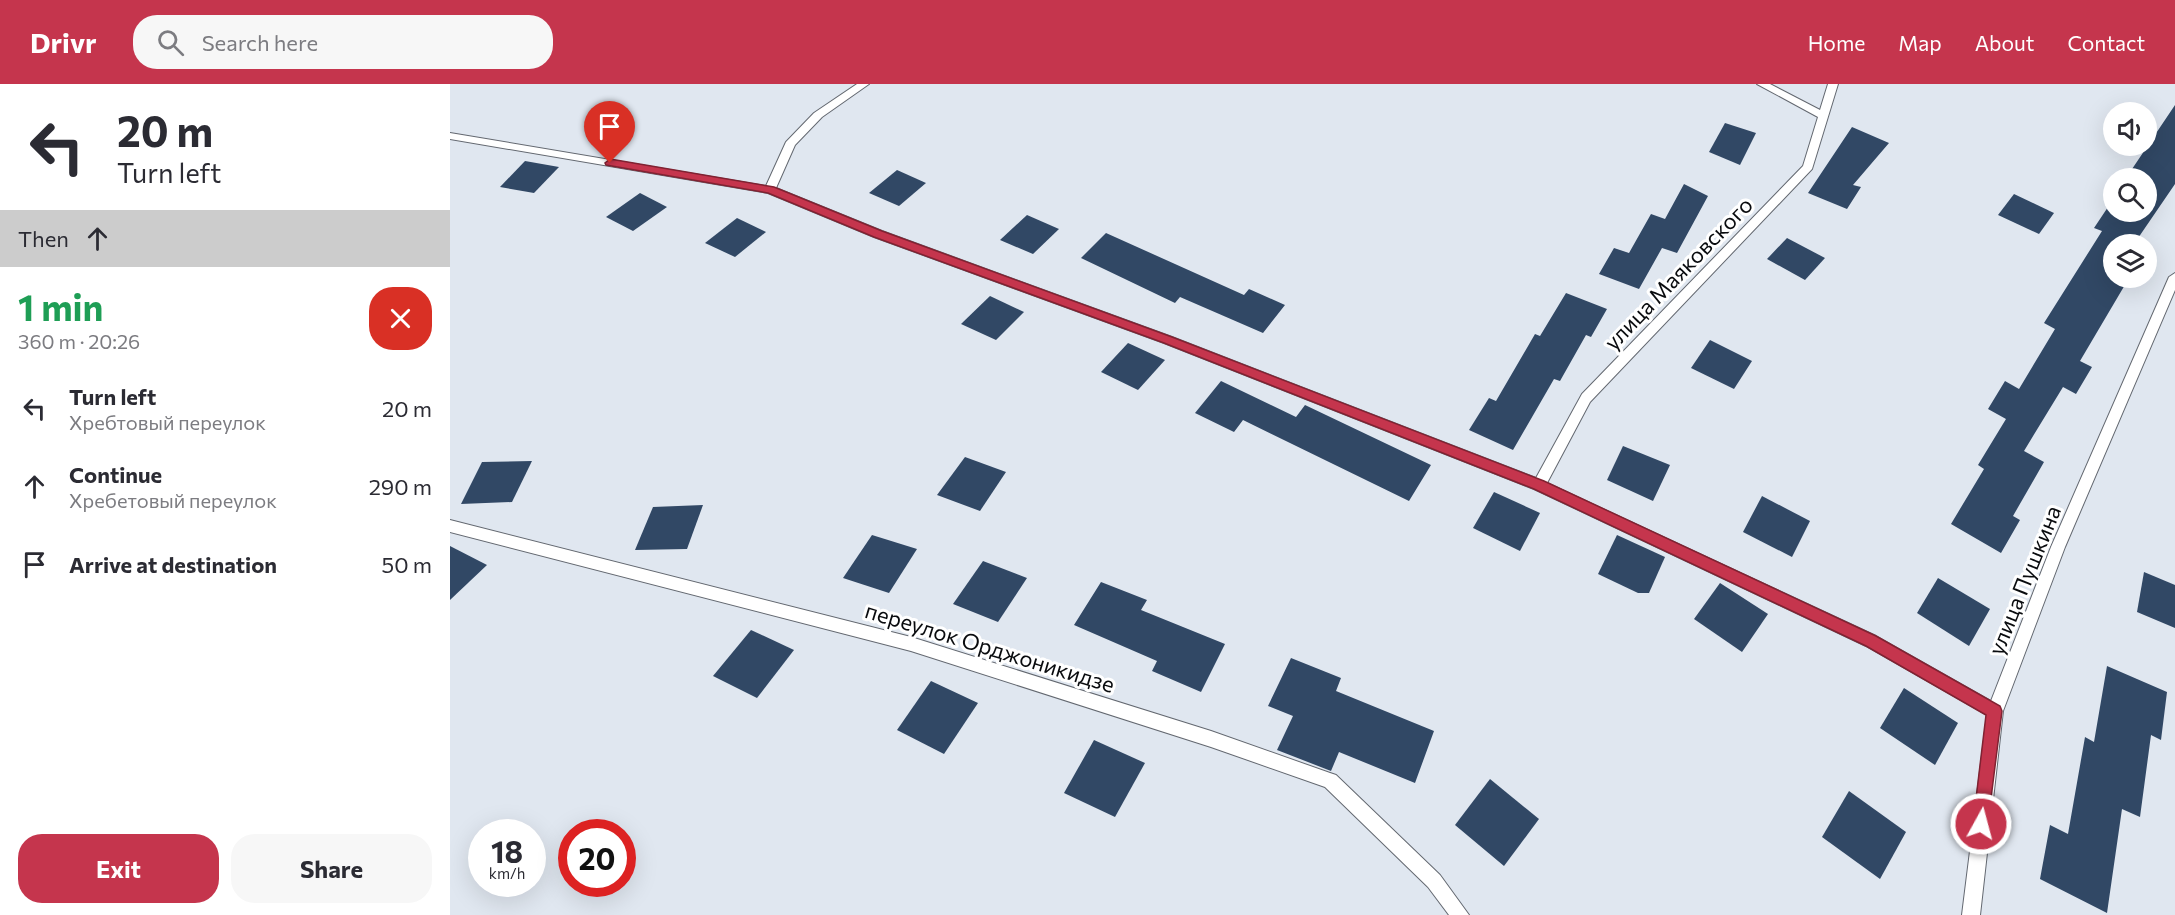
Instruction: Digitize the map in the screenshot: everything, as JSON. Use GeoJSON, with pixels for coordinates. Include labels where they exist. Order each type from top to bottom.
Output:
{"type":"FeatureCollection","features":[{"type":"Feature","properties":{"kind":"lane"},"geometry":{"type":"LineString","coordinates":[[770,190],[790,144],[818,115],[864,84]]}},
{"type":"Feature","properties":{"kind":"lane"},"geometry":{"type":"LineString","coordinates":[[1762,84],[1823,115]]}},
{"type":"Feature","properties":{"kind":"lane","name":"улица Маяковского"},"geometry":{"type":"LineString","coordinates":[[1539,485],[1586,398],[1808,167],[1833,84]]}},
{"type":"Feature","properties":{"kind":"lane"},"geometry":{"type":"LineString","coordinates":[[450,136],[770,190],[878,234],[1168,340],[1539,485],[1871,641],[1995,711]]}},
{"type":"Feature","properties":{"kind":"lane","name":"улица Пушкина"},"geometry":{"type":"LineString","coordinates":[[1971,915],[1995,711],[2058,548],[2175,278]]}},
{"type":"Feature","properties":{"kind":"lane","name":"переулок Орджоникидзе"},"geometry":{"type":"LineString","coordinates":[[450,526],[911,644],[1211,738],[1330,781],[1434,881],[1460,915]]}},
{"type":"Feature","properties":{"kind":"building"},"geometry":{"type":"Polygon","coordinates":[[[2175,105],[2175,184],[2157,210],[2157,168],[2133,168],[2141,156],[2157,156],[2157,132],[2175,105]]]}},
{"type":"Feature","properties":{"kind":"building"},"geometry":{"type":"Polygon","coordinates":[[[1725,123],[1756,133],[1740,165],[1709,152],[1725,123]]]}},
{"type":"Feature","properties":{"kind":"building"},"geometry":{"type":"Polygon","coordinates":[[[1852,127],[1889,143],[1853,185],[1861,187],[1847,209],[1808,193],[1852,127]]]}},
{"type":"Feature","properties":{"kind":"building"},"geometry":{"type":"Polygon","coordinates":[[[525,161],[559,167],[534,193],[500,187],[525,161]]]}},
{"type":"Feature","properties":{"kind":"building"},"geometry":{"type":"Polygon","coordinates":[[[897,170],[926,183],[899,206],[869,193],[897,170]]]}},
{"type":"Feature","properties":{"kind":"building"},"geometry":{"type":"Polygon","coordinates":[[[1684,184],[1708,196],[1677,253],[1662,248],[1639,289],[1599,274],[1614,248],[1629,253],[1651,214],[1665,219],[1684,184]]]}},
{"type":"Feature","properties":{"kind":"building"},"geometry":{"type":"Polygon","coordinates":[[[640,193],[667,207],[633,231],[606,217],[640,193]]]}},
{"type":"Feature","properties":{"kind":"building"},"geometry":{"type":"Polygon","coordinates":[[[2014,194],[2054,213],[2039,234],[1998,215],[2014,194]]]}},
{"type":"Feature","properties":{"kind":"building"},"geometry":{"type":"Polygon","coordinates":[[[2103,214],[2103,222],[2149,222],[2141,234],[2103,234],[2103,288],[2123,288],[2080,361],[2092,367],[2076,394],[2063,387],[2024,451],[2044,462],[2013,516],[2020,520],[2001,553],[1951,524],[1984,469],[1978,465],[2006,419],[1988,409],[2005,381],[2019,389],[2055,329],[2044,323],[2102,231],[2094,228],[2103,214]]]}},
{"type":"Feature","properties":{"kind":"building"},"geometry":{"type":"Polygon","coordinates":[[[1027,215],[1059,229],[1033,254],[1000,240],[1027,215]]]}},
{"type":"Feature","properties":{"kind":"building"},"geometry":{"type":"Polygon","coordinates":[[[737,218],[766,232],[735,257],[705,243],[737,218]]]}},
{"type":"Feature","properties":{"kind":"building"},"geometry":{"type":"Polygon","coordinates":[[[1106,233],[1244,295],[1249,289],[1285,305],[1263,333],[1180,297],[1175,303],[1081,258],[1106,233]]]}},
{"type":"Feature","properties":{"kind":"building"},"geometry":{"type":"Polygon","coordinates":[[[1787,238],[1825,258],[1805,280],[1767,259],[1787,238]]]}},
{"type":"Feature","properties":{"kind":"building"},"geometry":{"type":"Polygon","coordinates":[[[1566,293],[1607,309],[1591,337],[1586,335],[1560,381],[1554,379],[1513,450],[1469,430],[1489,398],[1496,401],[1535,334],[1540,336],[1566,293]]]}},
{"type":"Feature","properties":{"kind":"building"},"geometry":{"type":"Polygon","coordinates":[[[990,296],[1024,312],[996,340],[961,324],[990,296]]]}},
{"type":"Feature","properties":{"kind":"building"},"geometry":{"type":"Polygon","coordinates":[[[1710,340],[1752,361],[1734,389],[1691,368],[1710,340]]]}},
{"type":"Feature","properties":{"kind":"building"},"geometry":{"type":"Polygon","coordinates":[[[1128,343],[1165,360],[1138,390],[1101,372],[1128,343]]]}},
{"type":"Feature","properties":{"kind":"building"},"geometry":{"type":"Polygon","coordinates":[[[1221,381],[1296,417],[1305,405],[1431,465],[1409,501],[1243,420],[1234,432],[1195,413],[1221,381]]]}},
{"type":"Feature","properties":{"kind":"building"},"geometry":{"type":"Polygon","coordinates":[[[1623,446],[1670,465],[1653,501],[1607,480],[1623,446]]]}},
{"type":"Feature","properties":{"kind":"building"},"geometry":{"type":"Polygon","coordinates":[[[965,457],[1006,472],[980,511],[937,495],[965,457]]]}},
{"type":"Feature","properties":{"kind":"building"},"geometry":{"type":"Polygon","coordinates":[[[532,461],[512,502],[461,504],[482,462],[532,461]]]}},
{"type":"Feature","properties":{"kind":"building"},"geometry":{"type":"Polygon","coordinates":[[[1494,492],[1540,513],[1520,551],[1473,528],[1494,492]]]}},
{"type":"Feature","properties":{"kind":"building"},"geometry":{"type":"Polygon","coordinates":[[[1762,496],[1810,521],[1792,557],[1743,532],[1762,496]]]}},
{"type":"Feature","properties":{"kind":"building"},"geometry":{"type":"Polygon","coordinates":[[[703,505],[687,549],[635,550],[653,507],[703,505]]]}},
{"type":"Feature","properties":{"kind":"building"},"geometry":{"type":"Polygon","coordinates":[[[872,535],[917,549],[889,593],[843,578],[872,535]]]}},
{"type":"Feature","properties":{"kind":"building"},"geometry":{"type":"Polygon","coordinates":[[[1617,535],[1665,557],[1649,593],[1638,593],[1598,574],[1617,535]]]}},
{"type":"Feature","properties":{"kind":"building"},"geometry":{"type":"Polygon","coordinates":[[[450,546],[487,565],[450,600],[450,546]]]}},
{"type":"Feature","properties":{"kind":"building"},"geometry":{"type":"Polygon","coordinates":[[[983,561],[1027,578],[998,622],[953,604],[983,561]]]}},
{"type":"Feature","properties":{"kind":"building"},"geometry":{"type":"Polygon","coordinates":[[[2144,572],[2175,585],[2175,628],[2137,612],[2144,572]]]}},
{"type":"Feature","properties":{"kind":"building"},"geometry":{"type":"Polygon","coordinates":[[[1938,578],[1990,609],[1969,646],[1917,613],[1938,578]]]}},
{"type":"Feature","properties":{"kind":"building"},"geometry":{"type":"Polygon","coordinates":[[[1101,582],[1147,600],[1141,610],[1225,644],[1201,692],[1152,671],[1157,661],[1074,625],[1101,582]]]}},
{"type":"Feature","properties":{"kind":"building"},"geometry":{"type":"Polygon","coordinates":[[[1720,583],[1768,614],[1742,652],[1694,619],[1720,583]]]}},
{"type":"Feature","properties":{"kind":"building"},"geometry":{"type":"Polygon","coordinates":[[[751,630],[794,650],[757,698],[713,676],[751,630]]]}},
{"type":"Feature","properties":{"kind":"building"},"geometry":{"type":"Polygon","coordinates":[[[1291,658],[1341,678],[1336,691],[1434,731],[1415,783],[1339,752],[1331,771],[1277,750],[1293,716],[1268,706],[1291,658]]]}},
{"type":"Feature","properties":{"kind":"building"},"geometry":{"type":"Polygon","coordinates":[[[2107,666],[2167,692],[2161,740],[2151,735],[2140,817],[2122,809],[2107,913],[2040,879],[2050,825],[2068,834],[2085,737],[2094,742],[2107,666]]]}},
{"type":"Feature","properties":{"kind":"building"},"geometry":{"type":"Polygon","coordinates":[[[931,681],[978,703],[944,754],[897,730],[931,681]]]}},
{"type":"Feature","properties":{"kind":"building"},"geometry":{"type":"Polygon","coordinates":[[[1904,688],[1958,723],[1935,765],[1880,728],[1904,688]]]}},
{"type":"Feature","properties":{"kind":"building"},"geometry":{"type":"Polygon","coordinates":[[[1094,740],[1145,763],[1115,817],[1064,793],[1094,740]]]}},
{"type":"Feature","properties":{"kind":"building"},"geometry":{"type":"Polygon","coordinates":[[[1490,779],[1539,819],[1504,866],[1455,825],[1490,779]]]}},
{"type":"Feature","properties":{"kind":"building"},"geometry":{"type":"Polygon","coordinates":[[[1849,791],[1906,832],[1880,879],[1822,837],[1849,791]]]}},
{"type":"Feature","properties":{"kind":"route"},"geometry":{"type":"LineString","coordinates":[[610,163],[770,190],[878,234],[1168,340],[1539,485],[1871,641],[1995,711],[1981,824]]}}]}
